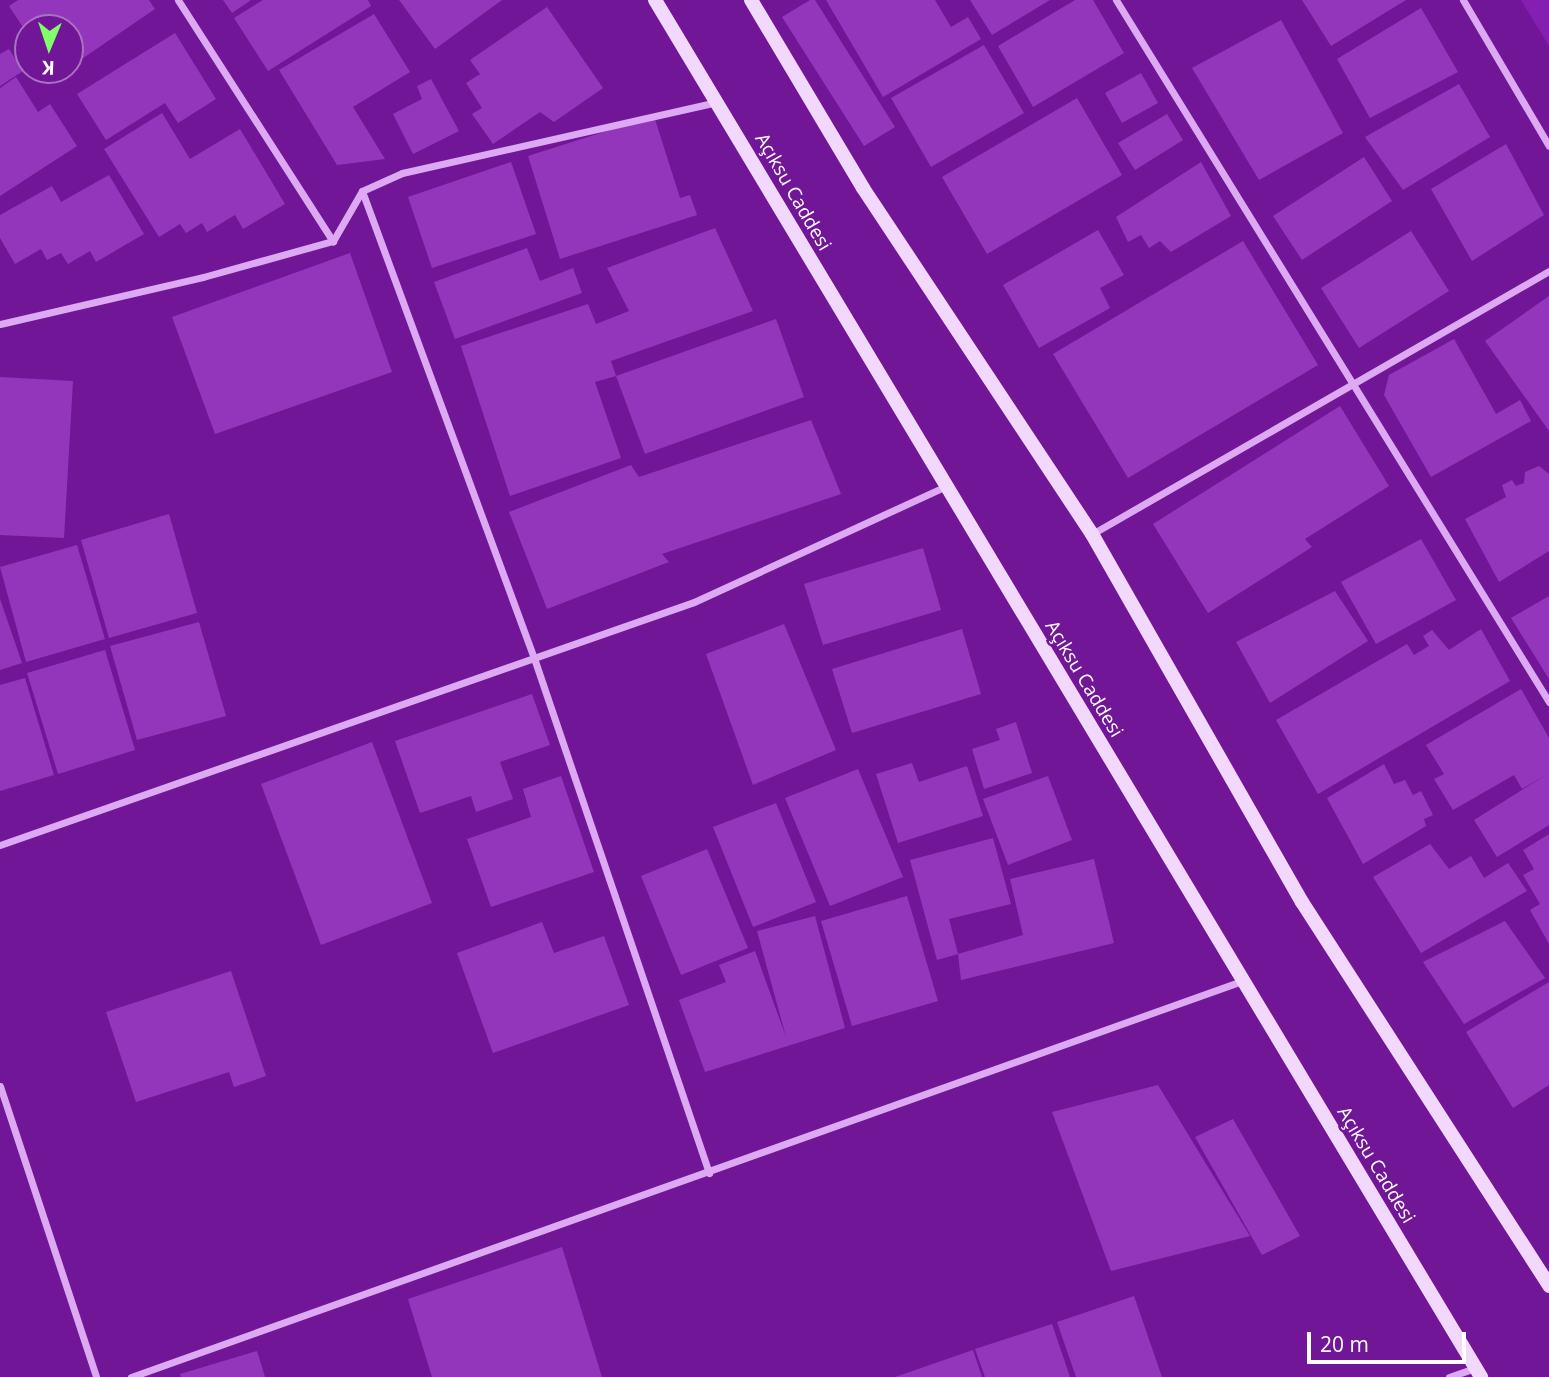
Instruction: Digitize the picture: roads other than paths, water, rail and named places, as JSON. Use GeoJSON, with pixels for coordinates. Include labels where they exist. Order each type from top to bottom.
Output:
{"type":"FeatureCollection","features":[{"type":"Feature","properties":{"kind":"main road","name":"Açıksu Caddesi"},"geometry":{"type":"LineString","coordinates":[[655,0],[944,486],[1478,1372]]}},
{"type":"Feature","properties":{"kind":"main road"},"geometry":{"type":"LineString","coordinates":[[751,0],[863,188],[1092,534],[1303,902],[1549,1286]]}},
{"type":"Feature","properties":{"kind":"street"},"geometry":{"type":"LineString","coordinates":[[178,0],[333,241]]}},
{"type":"Feature","properties":{"kind":"street"},"geometry":{"type":"LineString","coordinates":[[1116,0],[1354,381],[1549,702]]}},
{"type":"Feature","properties":{"kind":"street"},"geometry":{"type":"LineString","coordinates":[[1462,0],[1549,146]]}},
{"type":"Feature","properties":{"kind":"street"},"geometry":{"type":"LineString","coordinates":[[0,324],[203,277],[333,241],[362,191],[402,173],[718,102]]}},
{"type":"Feature","properties":{"kind":"street"},"geometry":{"type":"LineString","coordinates":[[362,191],[535,661],[709,1172]]}},
{"type":"Feature","properties":{"kind":"street"},"geometry":{"type":"LineString","coordinates":[[1092,534],[1549,271]]}},
{"type":"Feature","properties":{"kind":"street"},"geometry":{"type":"LineString","coordinates":[[0,845],[535,661],[694,602],[944,486]]}},
{"type":"Feature","properties":{"kind":"street"},"geometry":{"type":"LineString","coordinates":[[131,1377],[1242,981]]}},
{"type":"Feature","properties":{"kind":"street"},"geometry":{"type":"LineString","coordinates":[[0,1086],[96,1377]]}},
{"type":"Feature","properties":{"kind":"street"},"geometry":{"type":"LineString","coordinates":[[1448,1377],[1478,1372]]}}]}
